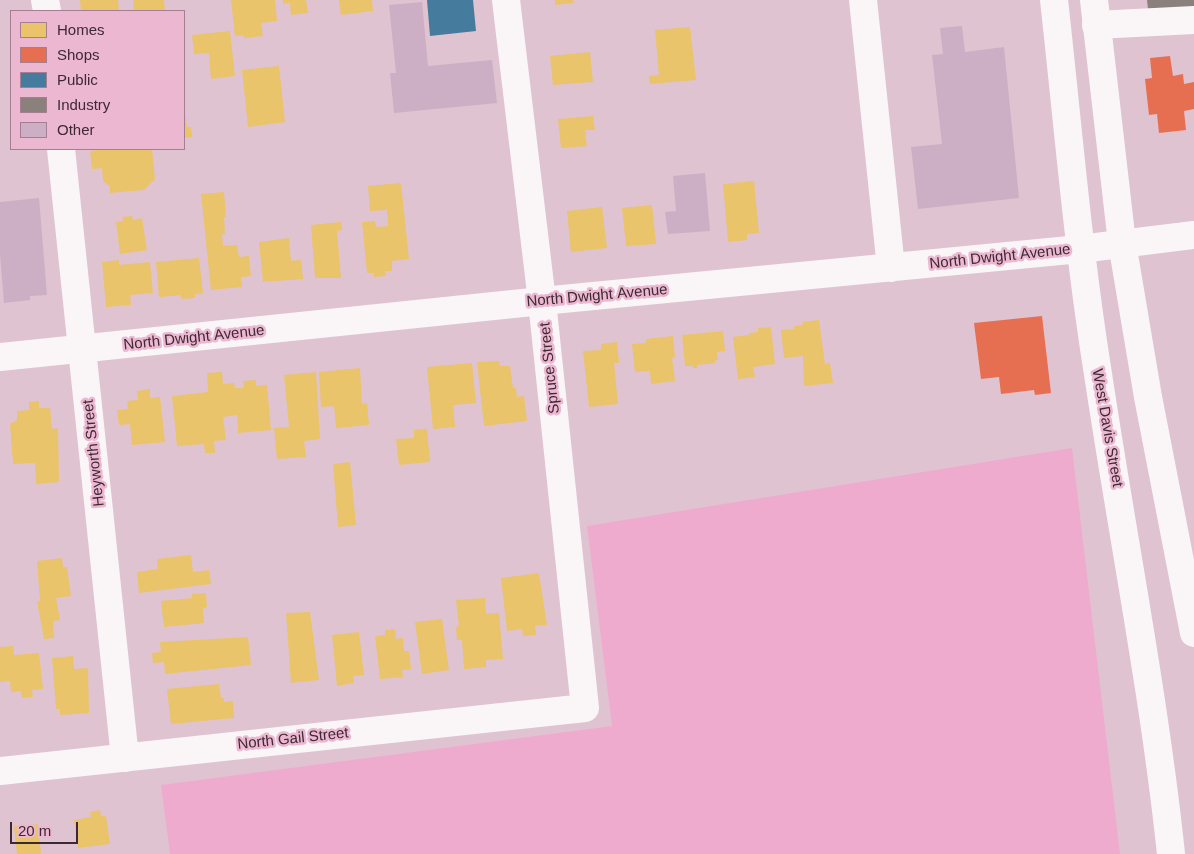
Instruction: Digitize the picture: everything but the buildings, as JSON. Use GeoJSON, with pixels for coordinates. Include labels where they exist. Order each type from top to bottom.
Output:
{"type":"FeatureCollection","features":[{"type":"Feature","properties":{"kind":"street","name":"Spruce Street"},"geometry":{"type":"LineString","coordinates":[[506,0],[542,301],[585,708]]}},
{"type":"Feature","properties":{"kind":"street"},"geometry":{"type":"LineString","coordinates":[[862,0],[891,268]]}},
{"type":"Feature","properties":{"kind":"street","name":"West Davis Street"},"geometry":{"type":"LineString","coordinates":[[1054,0],[1080,249],[1098,376],[1148,674],[1171,854]]}},
{"type":"Feature","properties":{"kind":"street"},"geometry":{"type":"LineString","coordinates":[[1194,20],[1095,12],[1122,243],[1148,397],[1194,633]]}},
{"type":"Feature","properties":{"kind":"street","name":"Heyworth Street"},"geometry":{"type":"LineString","coordinates":[[61,150],[125,758]]}},
{"type":"Feature","properties":{"kind":"street","name":"North Dwight Avenue"},"geometry":{"type":"LineString","coordinates":[[0,357],[542,301],[1080,249],[1194,235]]}},
{"type":"Feature","properties":{"kind":"street","name":"North Gail Street"},"geometry":{"type":"LineString","coordinates":[[0,771],[585,708]]}},
{"type":"Feature","properties":{"kind":"shaded area"},"geometry":{"type":"Polygon","coordinates":[[[1072,448],[1120,854],[170,854],[161,785],[612,726],[587,526],[1072,448]]]}}]}
